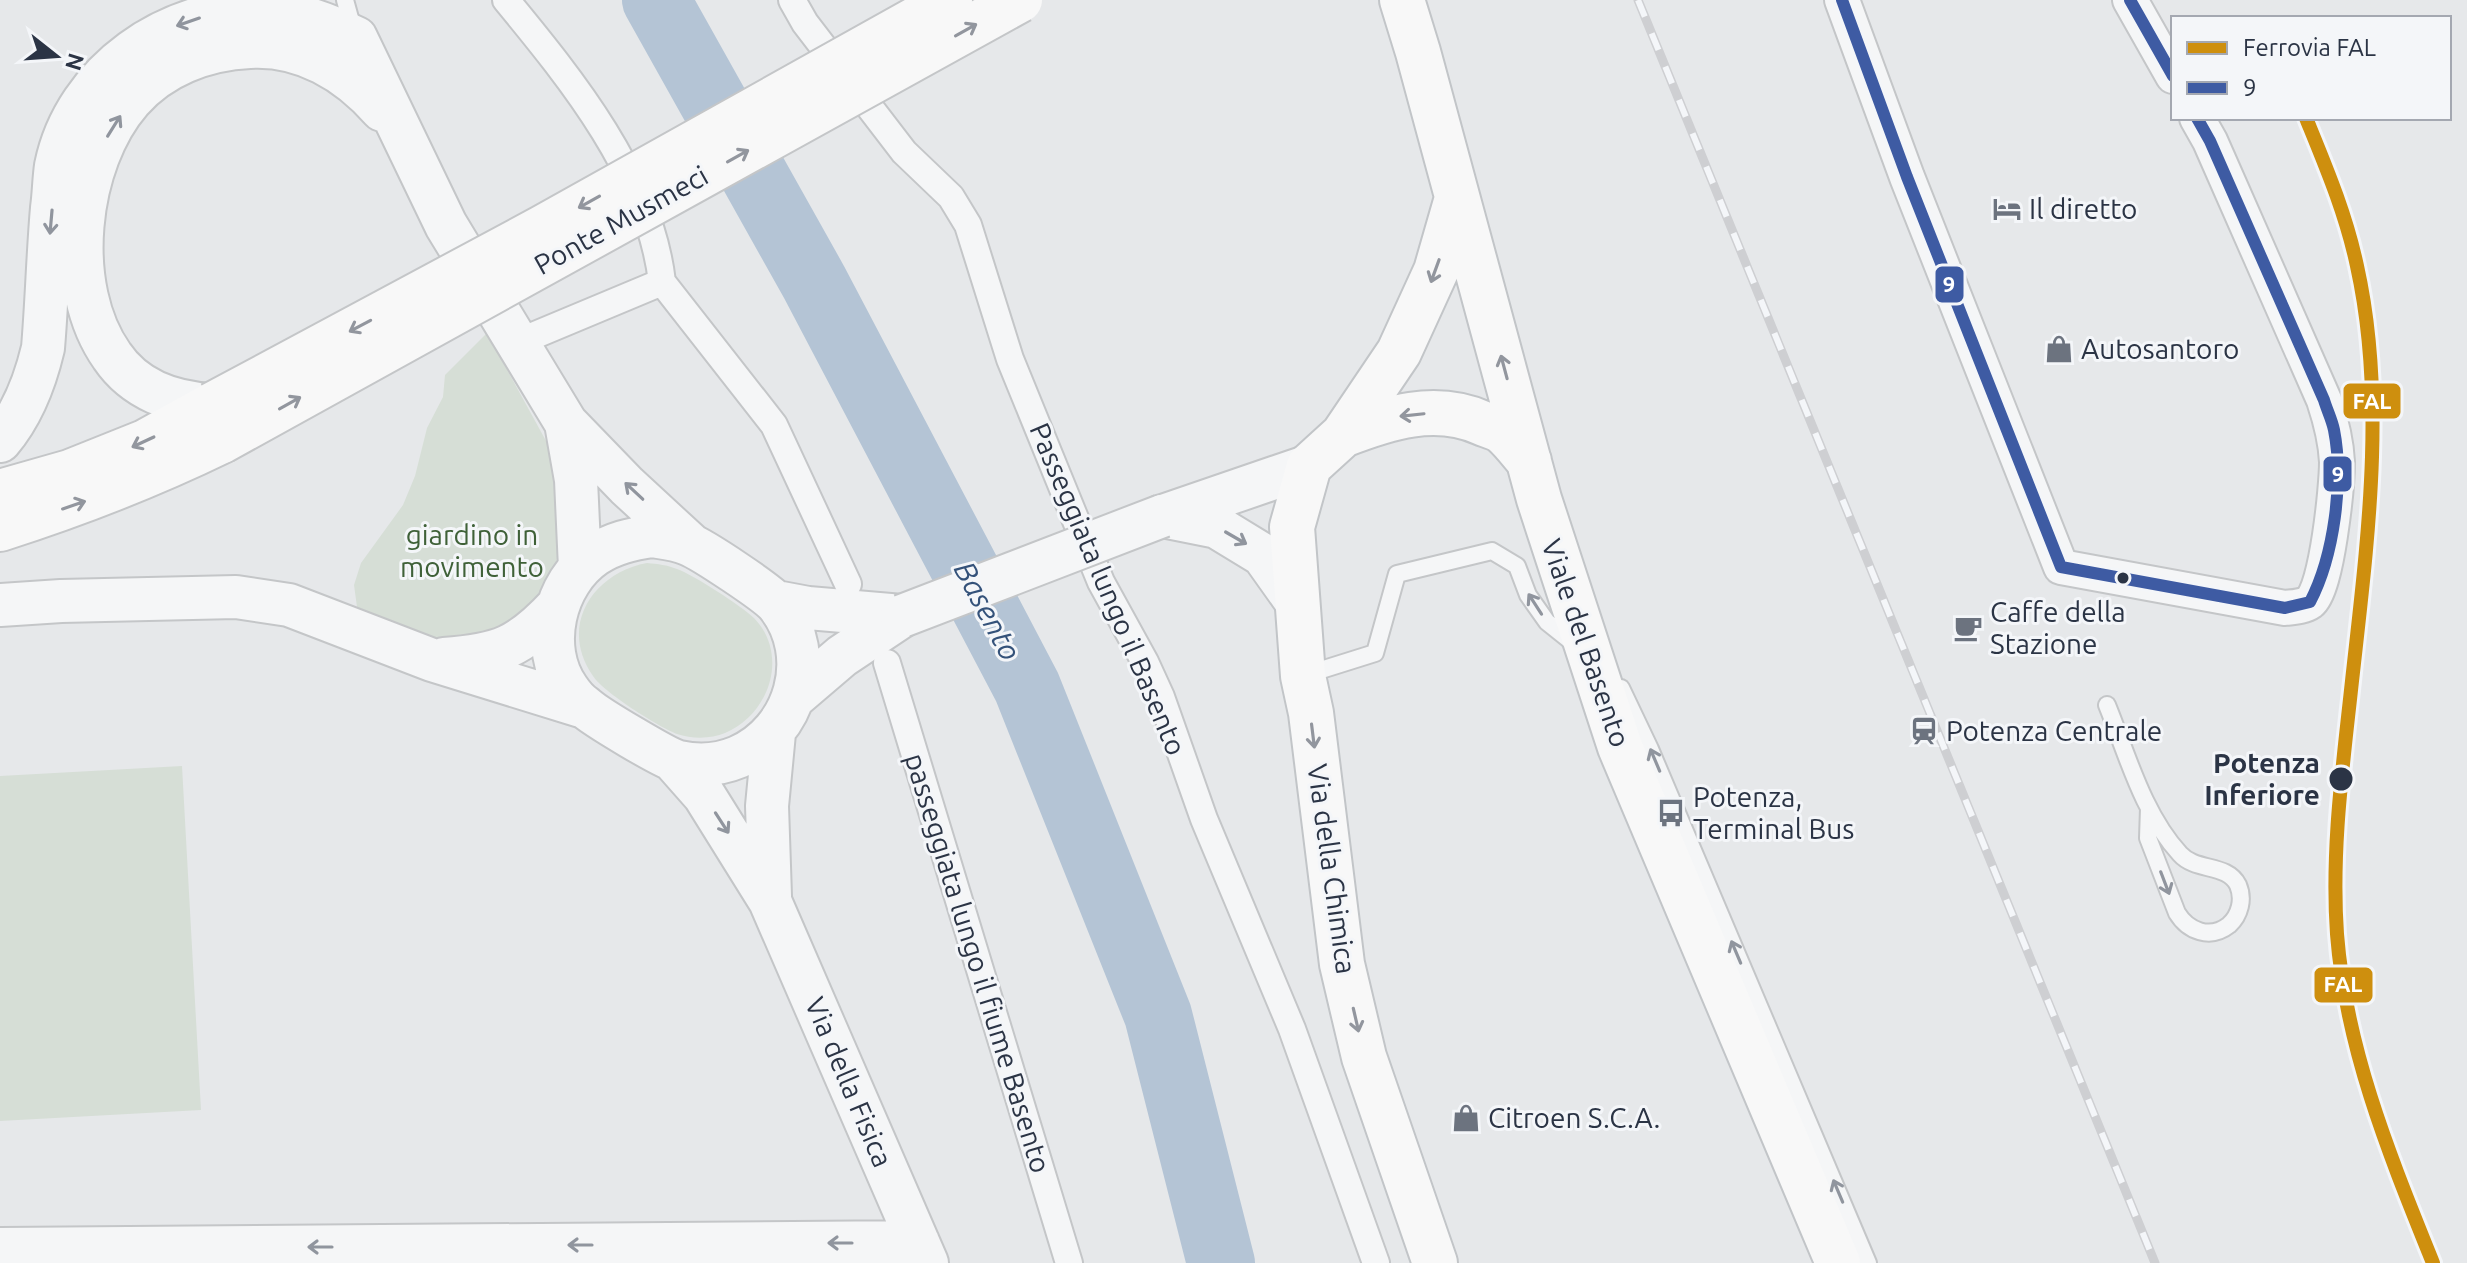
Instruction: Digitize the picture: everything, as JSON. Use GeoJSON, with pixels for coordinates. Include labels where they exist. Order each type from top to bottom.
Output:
{"type":"FeatureCollection","features":[{"type":"Feature","properties":{"kind":"main road","name":"Ponte Musmeci"},"geometry":{"type":"LineString","coordinates":[[217,423],[542,228],[950,0]]}},
{"type":"Feature","properties":{"kind":"main road","name":"Ponte Musmeci"},"geometry":{"type":"LineString","coordinates":[[217,423],[1020,0]]}},
{"type":"Feature","properties":{"kind":"main road","name":"Viale del Basento"},"geometry":{"type":"LineString","coordinates":[[1402,0],[1555,551],[1620,747],[1838,1263]]}},
{"type":"Feature","properties":{"kind":"main road"},"geometry":{"type":"LineString","coordinates":[[1309,466],[1343,435],[1399,352],[1436,271],[1457,196]]}},
{"type":"Feature","properties":{"kind":"main road"},"geometry":{"type":"LineString","coordinates":[[1343,435],[1379,421],[1409,414],[1440,413],[1472,418],[1503,432],[1529,461]]}},
{"type":"Feature","properties":{"kind":"main road"},"geometry":{"type":"LineString","coordinates":[[0,492],[70,472],[145,442],[217,423]]}},
{"type":"Feature","properties":{"kind":"main road"},"geometry":{"type":"LineString","coordinates":[[0,529],[81,503],[155,474],[217,423]]}},
{"type":"Feature","properties":{"kind":"main road","name":"Via della Chimica"},"geometry":{"type":"LineString","coordinates":[[1309,466],[1292,527],[1295,600],[1342,964],[1364,1057],[1435,1263]]}},
{"type":"Feature","properties":{"kind":"street"},"geometry":{"type":"LineString","coordinates":[[506,0],[592,111],[626,169],[659,254],[662,282],[774,425],[848,584]]}},
{"type":"Feature","properties":{"kind":"street","name":"Passeggiata lungo il Basento"},"geometry":{"type":"LineString","coordinates":[[792,0],[805,23],[904,152],[951,197],[968,225],[1010,359],[1101,582],[1161,697],[1204,819],[1292,1029],[1376,1263]]}},
{"type":"Feature","properties":{"kind":"street"},"geometry":{"type":"LineString","coordinates":[[1842,0],[1907,177],[2061,567],[2285,608],[2310,602],[2323,573],[2335,493],[2334,431],[2324,400],[2198,120]]}},
{"type":"Feature","properties":{"kind":"street"},"geometry":{"type":"LineString","coordinates":[[2130,0],[2171,72]]}},
{"type":"Feature","properties":{"kind":"street"},"geometry":{"type":"LineString","coordinates":[[0,441],[24,405],[36,377],[43,348],[56,165],[66,136],[98,83],[120,61],[158,35],[201,18],[233,11],[265,11],[297,15],[327,25],[350,19],[398,129],[446,225],[566,423],[627,486],[691,545],[776,602],[787,618],[796,647],[798,677],[794,697],[774,733],[767,806],[770,901]]}},
{"type":"Feature","properties":{"kind":"street"},"geometry":{"type":"LineString","coordinates":[[217,423],[189,404],[147,389],[112,357],[100,335],[88,298],[82,259],[86,201],[108,134],[132,100],[153,80],[202,54],[243,47],[285,50],[311,57],[337,70],[359,86],[398,129]]}},
{"type":"Feature","properties":{"kind":"street"},"geometry":{"type":"LineString","coordinates":[[516,343],[662,282]]}},
{"type":"Feature","properties":{"kind":"street"},"geometry":{"type":"LineString","coordinates":[[566,423],[576,480],[580,568]]}},
{"type":"Feature","properties":{"kind":"street"},"geometry":{"type":"LineString","coordinates":[[794,697],[842,656],[902,616],[1162,516],[1309,466]]}},
{"type":"Feature","properties":{"kind":"street"},"geometry":{"type":"LineString","coordinates":[[1162,516],[1217,527],[1263,555],[1295,600]]}},
{"type":"Feature","properties":{"kind":"street"},"geometry":{"type":"LineString","coordinates":[[584,707],[568,689],[558,669],[553,627],[567,585],[580,568],[604,550],[632,539],[652,536],[691,545]]}},
{"type":"Feature","properties":{"kind":"street"},"geometry":{"type":"LineString","coordinates":[[0,605],[236,597],[289,605],[432,660],[584,707],[674,761],[704,795],[770,901]]}},
{"type":"Feature","properties":{"kind":"street"},"geometry":{"type":"LineString","coordinates":[[776,602],[808,608],[902,616]]}},
{"type":"Feature","properties":{"kind":"street"},"geometry":{"type":"LineString","coordinates":[[432,660],[478,657],[508,648],[534,632],[558,606]]}},
{"type":"Feature","properties":{"kind":"street","name":"passeggiata lungo il fiume Basento"},"geometry":{"type":"LineString","coordinates":[[887,663],[1069,1263]]}},
{"type":"Feature","properties":{"kind":"street"},"geometry":{"type":"LineString","coordinates":[[674,761],[696,765],[718,764],[747,752],[774,733]]}},
{"type":"Feature","properties":{"kind":"street","name":"Via della Fisica"},"geometry":{"type":"LineString","coordinates":[[770,901],[923,1253]]}},
{"type":"Feature","properties":{"kind":"street"},"geometry":{"type":"LineString","coordinates":[[0,1249],[923,1253]]}},
{"type":"Feature","properties":{"kind":"lane"},"geometry":{"type":"LineString","coordinates":[[1303,676],[1375,653],[1397,574],[1492,551],[1517,566],[1528,595],[1547,622],[1590,658]]}},
{"type":"Feature","properties":{"kind":"lane"},"geometry":{"type":"LineString","coordinates":[[1555,551],[1650,749],[1868,1263]]}},
{"type":"Feature","properties":{"kind":"lane"},"geometry":{"type":"LineString","coordinates":[[2107,705],[2149,808],[2183,858],[2192,864],[2225,872],[2233,878],[2241,897],[2241,906],[2230,924],[2212,933],[2202,933],[2184,923],[2177,913],[2148,838],[2149,808]]}},
{"type":"Feature","properties":{"kind":"green space","name":"giardino in movimento"},"geometry":{"type":"Polygon","coordinates":[[[487,333],[551,450],[562,540],[550,584],[529,615],[455,645],[414,633],[357,607],[354,585],[361,563],[403,505],[415,476],[427,428],[443,397],[445,375],[487,333]]]}},
{"type":"Feature","properties":{"kind":"green space"},"geometry":{"type":"Polygon","coordinates":[[[647,563],[673,568],[705,584],[748,613],[765,633],[771,649],[770,683],[753,713],[725,733],[695,737],[669,730],[608,691],[593,676],[583,657],[579,639],[580,621],[587,604],[611,578],[647,563]]]}},
{"type":"Feature","properties":{"kind":"green space"},"geometry":{"type":"Polygon","coordinates":[[[182,766],[201,1110],[0,1121],[0,776],[182,766]]]}},
{"type":"Feature","properties":{"kind":"waterway","name":"Basento"},"geometry":{"type":"LineString","coordinates":[[656,0],[814,282],[1027,687],[1158,1015],[1221,1263]]}},
{"type":"Feature","properties":{"kind":"railway"},"geometry":{"type":"LineString","coordinates":[[1638,0],[2155,1263]]}},
{"type":"Feature","properties":{"kind":"rail line","name":"FAL"},"geometry":{"type":"LineString","coordinates":[[2307,120],[2335,191],[2357,266],[2366,317],[2373,421],[2368,526],[2339,808],[2337,934],[2342,977],[2360,1061],[2386,1142],[2433,1263]]}},
{"type":"Feature","properties":{"kind":"transit line","name":"9"},"geometry":{"type":"LineString","coordinates":[[1842,0],[1907,177],[2061,567]]}},
{"type":"Feature","properties":{"kind":"transit line","name":"9"},"geometry":{"type":"LineString","coordinates":[[2130,0],[2171,72]]}},
{"type":"Feature","properties":{"kind":"transit line","name":"9"},"geometry":{"type":"LineString","coordinates":[[2061,567],[2285,608],[2310,602],[2325,563],[2337,495],[2337,450],[2333,426],[2198,120]]}},
{"type":"Feature","properties":{"kind":"place","name":"Il diretto"},"geometry":{"type":"Point","coordinates":[2007,209]}},
{"type":"Feature","properties":{"kind":"place","name":"Autosantoro"},"geometry":{"type":"Point","coordinates":[2059,349]}},
{"type":"Feature","properties":{"kind":"place","name":"Caffe della Stazione"},"geometry":{"type":"Point","coordinates":[1968,628]}},
{"type":"Feature","properties":{"kind":"place","name":"Potenza Centrale"},"geometry":{"type":"Point","coordinates":[1924,731]}},
{"type":"Feature","properties":{"kind":"place","name":"Potenza Inferiore"},"geometry":{"type":"Point","coordinates":[2341,779]}},
{"type":"Feature","properties":{"kind":"place","name":"Potenza, Terminal Bus"},"geometry":{"type":"Point","coordinates":[1671,813]}},
{"type":"Feature","properties":{"kind":"place","name":"Citroen S.C.A."},"geometry":{"type":"Point","coordinates":[1466,1118]}}]}
